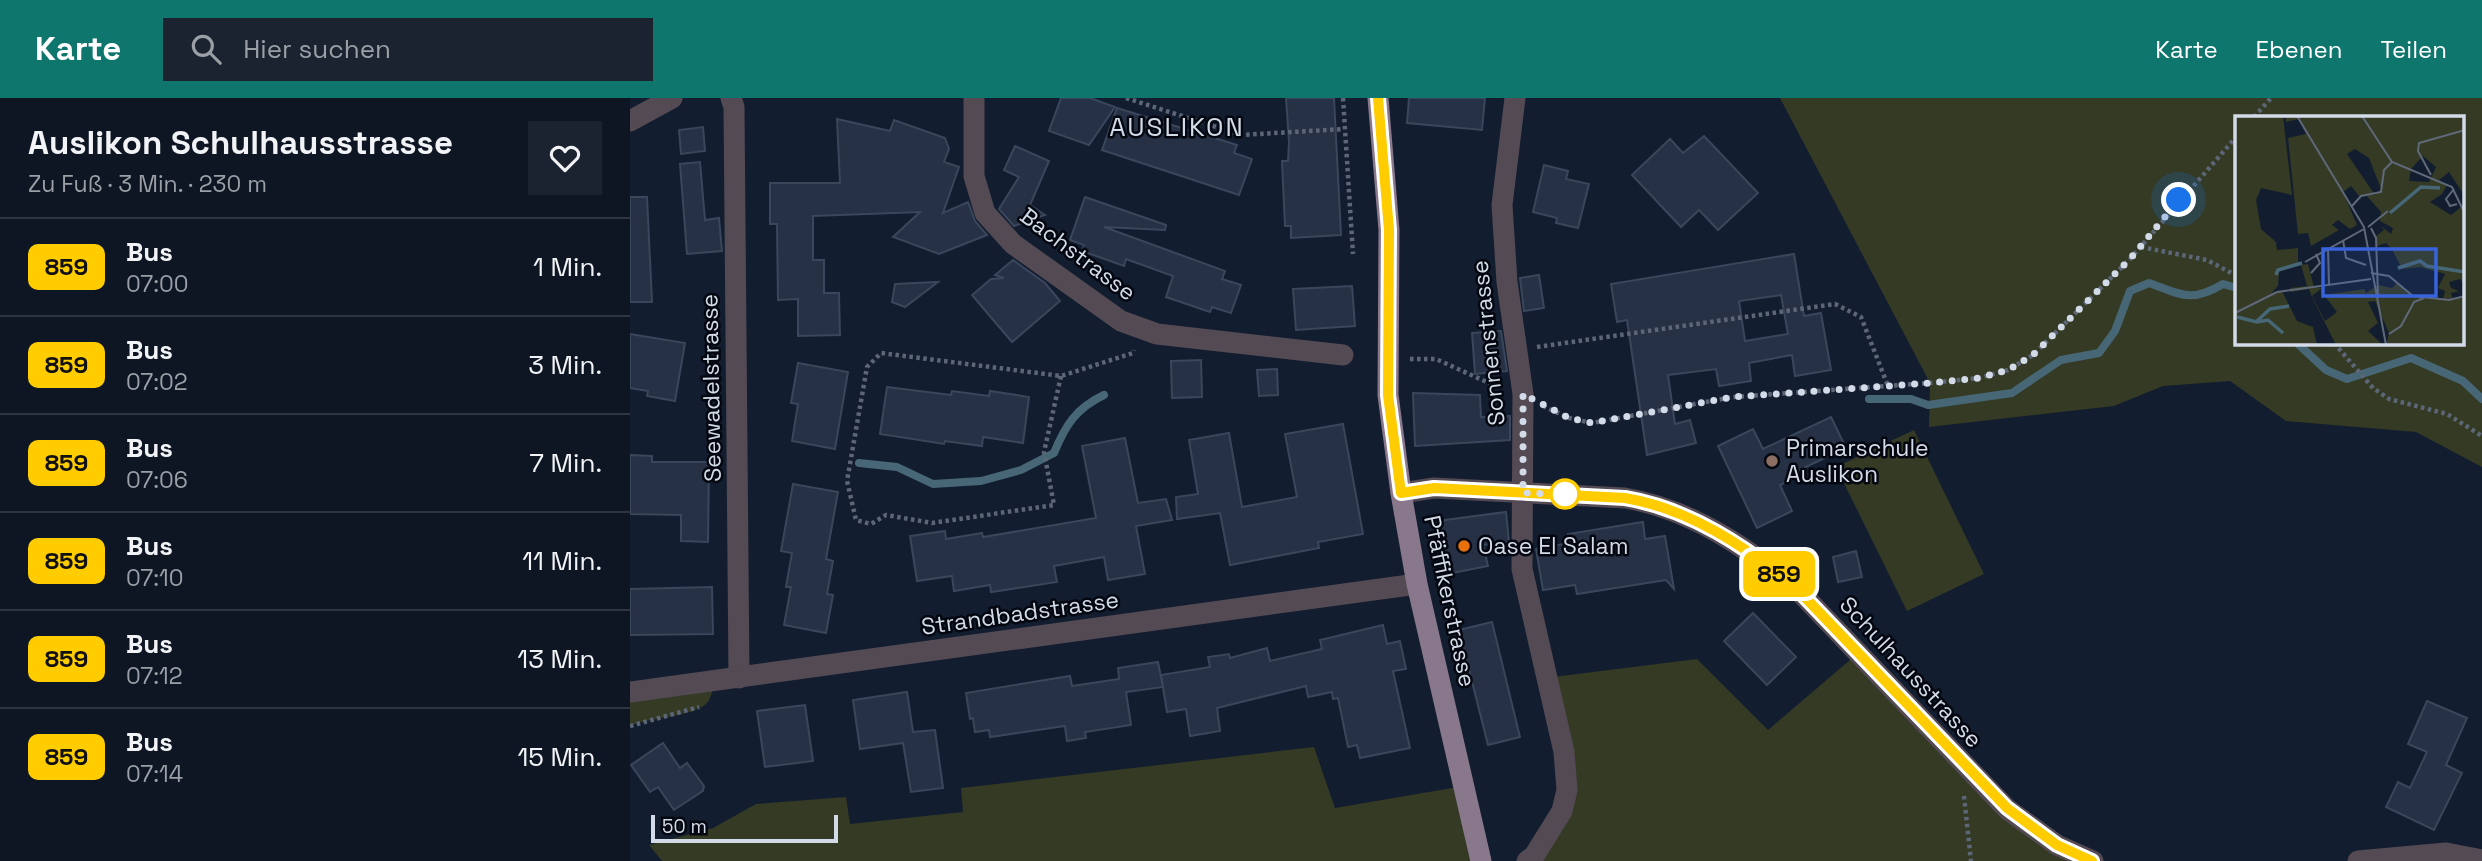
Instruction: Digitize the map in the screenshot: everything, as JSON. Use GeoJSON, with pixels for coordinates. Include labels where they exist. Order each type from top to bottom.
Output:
{"type":"FeatureCollection","features":[{"type":"Feature","properties":{"kind":"main road","name":"Pfäffikerstrasse"},"geometry":{"type":"LineString","coordinates":[[1378,98],[1389,230],[1391,295],[1388,395],[1401,493],[1417,584],[1481,861]]}},
{"type":"Feature","properties":{"kind":"street"},"geometry":{"type":"LineString","coordinates":[[630,121],[672,98]]}},
{"type":"Feature","properties":{"kind":"street","name":"Seewadelstrasse"},"geometry":{"type":"LineString","coordinates":[[731,98],[734,107],[739,678]]}},
{"type":"Feature","properties":{"kind":"street","name":"Bachstrasse"},"geometry":{"type":"LineString","coordinates":[[974,98],[974,176],[985,213],[1013,244],[1121,321],[1157,334],[1343,355]]}},
{"type":"Feature","properties":{"kind":"street","name":"Sonnenstrasse"},"geometry":{"type":"LineString","coordinates":[[1515,98],[1502,205],[1507,282],[1519,350],[1523,394],[1522,569],[1564,752],[1567,790],[1562,811],[1534,856],[1527,861]]}},
{"type":"Feature","properties":{"kind":"street","name":"Schulhausstrasse"},"geometry":{"type":"LineString","coordinates":[[1401,493],[1434,488],[1602,496],[1649,502],[1686,516],[1764,561],[1797,589],[1967,769],[2017,816],[2057,845],[2093,861]]}},
{"type":"Feature","properties":{"kind":"street","name":"Strandbadstrasse"},"geometry":{"type":"LineString","coordinates":[[630,692],[1417,584]]}},
{"type":"Feature","properties":{"kind":"street"},"geometry":{"type":"LineString","coordinates":[[2358,861],[2445,857],[2482,860]]}},
{"type":"Feature","properties":{"kind":"path"},"geometry":{"type":"LineString","coordinates":[[1126,98],[1241,135],[1344,129]]}},
{"type":"Feature","properties":{"kind":"path"},"geometry":{"type":"LineString","coordinates":[[1343,98],[1353,254]]}},
{"type":"Feature","properties":{"kind":"path"},"geometry":{"type":"LineString","coordinates":[[2255,116],[2272,98]]}},
{"type":"Feature","properties":{"kind":"path"},"geometry":{"type":"LineString","coordinates":[[1387,359],[1436,359],[1513,394],[1523,394],[1569,418],[1592,423],[1733,397],[1979,378],[2008,370],[2033,355],[2140,247],[2235,138]]}},
{"type":"Feature","properties":{"kind":"path"},"geometry":{"type":"LineString","coordinates":[[2140,247],[2207,260],[2235,275]]}},
{"type":"Feature","properties":{"kind":"path"},"geometry":{"type":"LineString","coordinates":[[1519,350],[1835,304],[1861,317],[1888,386]]}},
{"type":"Feature","properties":{"kind":"path"},"geometry":{"type":"LineString","coordinates":[[1061,376],[1044,452],[1054,505],[932,523],[886,515],[871,524],[856,520],[847,481],[867,367],[881,353],[1061,376],[1133,353],[1139,327]]}},
{"type":"Feature","properties":{"kind":"path"},"geometry":{"type":"LineString","coordinates":[[2336,345],[2373,388],[2389,399],[2447,414],[2482,436]]}},
{"type":"Feature","properties":{"kind":"path"},"geometry":{"type":"LineString","coordinates":[[1967,769],[1962,776],[1971,861]]}},
{"type":"Feature","properties":{"kind":"green space"},"geometry":{"type":"Polygon","coordinates":[[[1780,98],[2482,98],[2482,467],[2416,432],[2286,421],[2230,381],[2163,386],[2114,406],[1929,427],[1930,383],[1780,98]]]}},
{"type":"Feature","properties":{"kind":"green space"},"geometry":{"type":"Polygon","coordinates":[[[1914,430],[1984,574],[1907,611],[1836,467],[1914,430]]]}},
{"type":"Feature","properties":{"kind":"green space"},"geometry":{"type":"Polygon","coordinates":[[[1858,653],[1967,769],[2093,861],[1527,861],[1562,811],[1545,678],[1697,659],[1768,730],[1858,653]]]}},
{"type":"Feature","properties":{"kind":"green space"},"geometry":{"type":"Polygon","coordinates":[[[716,682],[707,703],[700,708],[630,726],[630,692],[716,682]]]}},
{"type":"Feature","properties":{"kind":"green space"},"geometry":{"type":"Polygon","coordinates":[[[1314,747],[1335,808],[1464,786],[1481,861],[662,861],[649,845],[713,828],[756,804],[846,797],[850,824],[963,812],[961,788],[1314,747]]]}},
{"type":"Feature","properties":{"kind":"building"},"geometry":{"type":"Polygon","coordinates":[[[1061,98],[1090,98],[1115,107],[1089,145],[1049,131],[1061,98]]]}},
{"type":"Feature","properties":{"kind":"building"},"geometry":{"type":"Polygon","coordinates":[[[1286,98],[1334,98],[1341,235],[1291,238],[1291,226],[1285,226],[1282,161],[1288,161],[1286,98]]]}},
{"type":"Feature","properties":{"kind":"building"},"geometry":{"type":"Polygon","coordinates":[[[1409,98],[1485,98],[1482,130],[1407,123],[1409,98]]]}},
{"type":"Feature","properties":{"kind":"building"},"geometry":{"type":"Polygon","coordinates":[[[1117,108],[1237,145],[1234,153],[1252,159],[1239,195],[1102,150],[1117,108]]]}},
{"type":"Feature","properties":{"kind":"building"},"geometry":{"type":"Polygon","coordinates":[[[837,119],[890,131],[894,120],[945,138],[949,149],[944,162],[959,167],[943,213],[968,202],[975,221],[987,235],[939,254],[893,237],[920,212],[813,216],[813,260],[824,260],[824,293],[839,293],[840,335],[798,336],[798,299],[778,300],[777,224],[770,224],[770,183],[840,183],[837,119]]]}},
{"type":"Feature","properties":{"kind":"building"},"geometry":{"type":"Polygon","coordinates":[[[703,127],[705,151],[681,154],[679,130],[703,127]]]}},
{"type":"Feature","properties":{"kind":"building"},"geometry":{"type":"Polygon","coordinates":[[[1704,136],[1758,193],[1718,230],[1699,210],[1681,227],[1632,175],[1670,139],[1683,153],[1704,136]]]}},
{"type":"Feature","properties":{"kind":"building"},"geometry":{"type":"Polygon","coordinates":[[[1015,146],[1049,161],[1030,205],[1045,215],[1014,226],[999,209],[1019,177],[1004,170],[1015,146]]]}},
{"type":"Feature","properties":{"kind":"building"},"geometry":{"type":"Polygon","coordinates":[[[700,162],[705,220],[719,218],[722,251],[687,254],[680,164],[700,162]]]}},
{"type":"Feature","properties":{"kind":"building"},"geometry":{"type":"Polygon","coordinates":[[[1544,165],[1568,171],[1566,179],[1589,184],[1578,228],[1556,223],[1557,218],[1533,212],[1544,165]]]}},
{"type":"Feature","properties":{"kind":"building"},"geometry":{"type":"Polygon","coordinates":[[[630,197],[647,197],[652,302],[630,302],[630,197]]]}},
{"type":"Feature","properties":{"kind":"building"},"geometry":{"type":"Polygon","coordinates":[[[1085,197],[1166,225],[1165,230],[1104,227],[1225,271],[1222,279],[1241,285],[1231,313],[1212,307],[1210,312],[1166,297],[1173,276],[1126,259],[1124,266],[1082,251],[1084,245],[1070,240],[1085,197]]]}},
{"type":"Feature","properties":{"kind":"building"},"geometry":{"type":"Polygon","coordinates":[[[1794,254],[1804,316],[1821,313],[1831,370],[1795,376],[1792,355],[1749,363],[1751,381],[1719,386],[1716,369],[1668,375],[1675,424],[1690,420],[1696,443],[1647,455],[1627,320],[1617,322],[1611,284],[1794,254]],[[1781,295],[1739,301],[1745,341],[1788,334],[1781,295]]]}},
{"type":"Feature","properties":{"kind":"building"},"geometry":{"type":"Polygon","coordinates":[[[1013,260],[1045,283],[1060,301],[1012,342],[972,295],[991,279],[1004,278],[995,275],[1013,260]]]}},
{"type":"Feature","properties":{"kind":"building"},"geometry":{"type":"Polygon","coordinates":[[[1539,275],[1544,308],[1524,311],[1520,278],[1539,275]]]}},
{"type":"Feature","properties":{"kind":"building"},"geometry":{"type":"Polygon","coordinates":[[[938,282],[905,307],[892,302],[895,284],[938,282]]]}},
{"type":"Feature","properties":{"kind":"building"},"geometry":{"type":"Polygon","coordinates":[[[1352,286],[1355,326],[1296,330],[1293,289],[1352,286]]]}},
{"type":"Feature","properties":{"kind":"building"},"geometry":{"type":"Polygon","coordinates":[[[1501,331],[1507,371],[1475,374],[1472,333],[1501,331]]]}},
{"type":"Feature","properties":{"kind":"building"},"geometry":{"type":"Polygon","coordinates":[[[630,334],[685,343],[675,401],[647,396],[648,391],[630,388],[630,334]]]}},
{"type":"Feature","properties":{"kind":"building"},"geometry":{"type":"Polygon","coordinates":[[[1201,360],[1202,397],[1172,398],[1171,361],[1201,360]]]}},
{"type":"Feature","properties":{"kind":"building"},"geometry":{"type":"Polygon","coordinates":[[[798,363],[848,372],[835,449],[792,441],[798,404],[791,403],[798,363]]]}},
{"type":"Feature","properties":{"kind":"building"},"geometry":{"type":"Polygon","coordinates":[[[1277,369],[1278,395],[1259,396],[1257,370],[1277,369]]]}},
{"type":"Feature","properties":{"kind":"building"},"geometry":{"type":"Polygon","coordinates":[[[887,387],[951,395],[952,391],[989,396],[990,391],[1029,397],[1023,443],[983,437],[982,446],[945,441],[944,444],[880,434],[887,387]]]}},
{"type":"Feature","properties":{"kind":"building"},"geometry":{"type":"Polygon","coordinates":[[[1413,393],[1480,395],[1481,417],[1510,416],[1510,440],[1415,446],[1413,393]]]}},
{"type":"Feature","properties":{"kind":"building","name":"Primarschule Auslikon"},"geometry":{"type":"Polygon","coordinates":[[[1831,417],[1846,448],[1793,473],[1795,478],[1780,485],[1792,511],[1757,528],[1718,446],[1753,429],[1763,449],[1831,417]]]}},
{"type":"Feature","properties":{"kind":"building"},"geometry":{"type":"Polygon","coordinates":[[[1343,424],[1363,534],[1318,542],[1319,548],[1230,565],[1220,513],[1177,519],[1176,497],[1198,494],[1189,440],[1229,433],[1242,507],[1297,497],[1285,434],[1343,424]]]}},
{"type":"Feature","properties":{"kind":"building"},"geometry":{"type":"Polygon","coordinates":[[[1125,438],[1138,503],[1166,499],[1172,520],[1136,526],[1145,574],[1108,580],[1104,557],[1054,566],[1057,582],[991,592],[990,585],[954,591],[952,576],[917,581],[910,536],[945,531],[946,539],[982,533],[983,537],[1096,518],[1082,446],[1125,438]]]}},
{"type":"Feature","properties":{"kind":"building"},"geometry":{"type":"Polygon","coordinates":[[[630,455],[652,456],[652,462],[709,462],[708,542],[681,541],[681,515],[630,514],[630,455]]]}},
{"type":"Feature","properties":{"kind":"building"},"geometry":{"type":"Polygon","coordinates":[[[793,484],[838,492],[826,559],[833,561],[827,594],[833,595],[826,633],[784,625],[791,587],[786,587],[792,553],[781,551],[793,484]]]}},
{"type":"Feature","properties":{"kind":"building"},"geometry":{"type":"Polygon","coordinates":[[[1506,512],[1509,542],[1483,545],[1488,566],[1447,574],[1438,529],[1445,520],[1506,512]]]}},
{"type":"Feature","properties":{"kind":"building"},"geometry":{"type":"Polygon","coordinates":[[[1643,522],[1645,539],[1665,536],[1674,589],[1666,580],[1577,594],[1575,585],[1543,590],[1536,549],[1569,543],[1568,534],[1643,522]]]}},
{"type":"Feature","properties":{"kind":"building"},"geometry":{"type":"Polygon","coordinates":[[[1856,551],[1862,577],[1838,582],[1833,557],[1856,551]]]}},
{"type":"Feature","properties":{"kind":"building"},"geometry":{"type":"Polygon","coordinates":[[[712,587],[713,634],[630,635],[630,589],[712,587]]]}},
{"type":"Feature","properties":{"kind":"building"},"geometry":{"type":"Polygon","coordinates":[[[1753,613],[1796,657],[1767,685],[1724,641],[1753,613]]]}},
{"type":"Feature","properties":{"kind":"building"},"geometry":{"type":"Polygon","coordinates":[[[1492,622],[1520,737],[1488,745],[1459,630],[1492,622]]]}},
{"type":"Feature","properties":{"kind":"building"},"geometry":{"type":"Polygon","coordinates":[[[1383,625],[1387,644],[1400,641],[1406,669],[1393,671],[1410,748],[1360,758],[1357,745],[1348,747],[1338,698],[1333,699],[1332,692],[1308,697],[1306,686],[1217,708],[1220,731],[1190,736],[1186,709],[1167,712],[1161,675],[1210,667],[1208,657],[1229,654],[1230,658],[1267,648],[1270,661],[1322,649],[1320,640],[1383,625]]]}},
{"type":"Feature","properties":{"kind":"building"},"geometry":{"type":"Polygon","coordinates":[[[1158,662],[1163,687],[1126,692],[1131,725],[1085,732],[1086,738],[1067,741],[1065,726],[990,737],[989,730],[975,732],[973,718],[970,719],[966,693],[1070,676],[1072,686],[1119,679],[1118,668],[1158,662]]]}},
{"type":"Feature","properties":{"kind":"building"},"geometry":{"type":"Polygon","coordinates":[[[907,692],[913,732],[935,730],[943,788],[911,792],[903,743],[860,749],[853,700],[907,692]]]}},
{"type":"Feature","properties":{"kind":"building"},"geometry":{"type":"Polygon","coordinates":[[[2427,701],[2467,718],[2446,765],[2462,773],[2434,830],[2386,807],[2398,782],[2410,788],[2427,752],[2408,744],[2427,701]]]}},
{"type":"Feature","properties":{"kind":"building"},"geometry":{"type":"Polygon","coordinates":[[[805,705],[813,761],[765,767],[757,711],[805,705]]]}},
{"type":"Feature","properties":{"kind":"building"},"geometry":{"type":"Polygon","coordinates":[[[663,743],[680,768],[687,763],[704,786],[703,791],[674,810],[658,787],[650,792],[631,765],[663,743]]]}},
{"type":"Feature","properties":{"kind":"waterway"},"geometry":{"type":"LineString","coordinates":[[1869,399],[1911,399],[1928,405],[2012,393],[2061,360],[2099,353],[2115,331],[2130,291],[2149,283],[2186,295],[2203,294],[2223,284],[2235,287]]}},
{"type":"Feature","properties":{"kind":"waterway"},"geometry":{"type":"LineString","coordinates":[[2299,345],[2326,370],[2347,379],[2411,358],[2463,381],[2482,399]]}},
{"type":"Feature","properties":{"kind":"waterway"},"geometry":{"type":"LineString","coordinates":[[859,463],[897,467],[933,484],[981,481],[1021,470],[1054,453],[1063,434],[1079,412],[1104,395]]}},
{"type":"Feature","properties":{"kind":"bus line","name":"859"},"geometry":{"type":"LineString","coordinates":[[1378,98],[1389,230],[1391,295],[1388,395],[1401,493],[1434,488],[1625,498],[1649,502],[1715,531],[1764,561],[1797,589],[2007,808],[2057,845],[2092,861]]}},
{"type":"Feature","properties":{"kind":"place","name":"Primarschule Auslikon"},"geometry":{"type":"Point","coordinates":[1772,461]}},
{"type":"Feature","properties":{"kind":"place","name":"Oase El Salam"},"geometry":{"type":"Point","coordinates":[1464,546]}},
{"type":"Feature","properties":{"kind":"district","name":"AUSLIKON"},"geometry":{"type":"Point","coordinates":[1177,127]}},
{"type":"Feature","properties":{"kind":"route"},"geometry":{"type":"LineString","coordinates":[[1565,494],[1523,493],[1523,394],[1569,418],[1592,423],[1733,397],[1930,383],[1979,378],[2008,370],[2033,355],[2130,259],[2179,200]]}}]}
